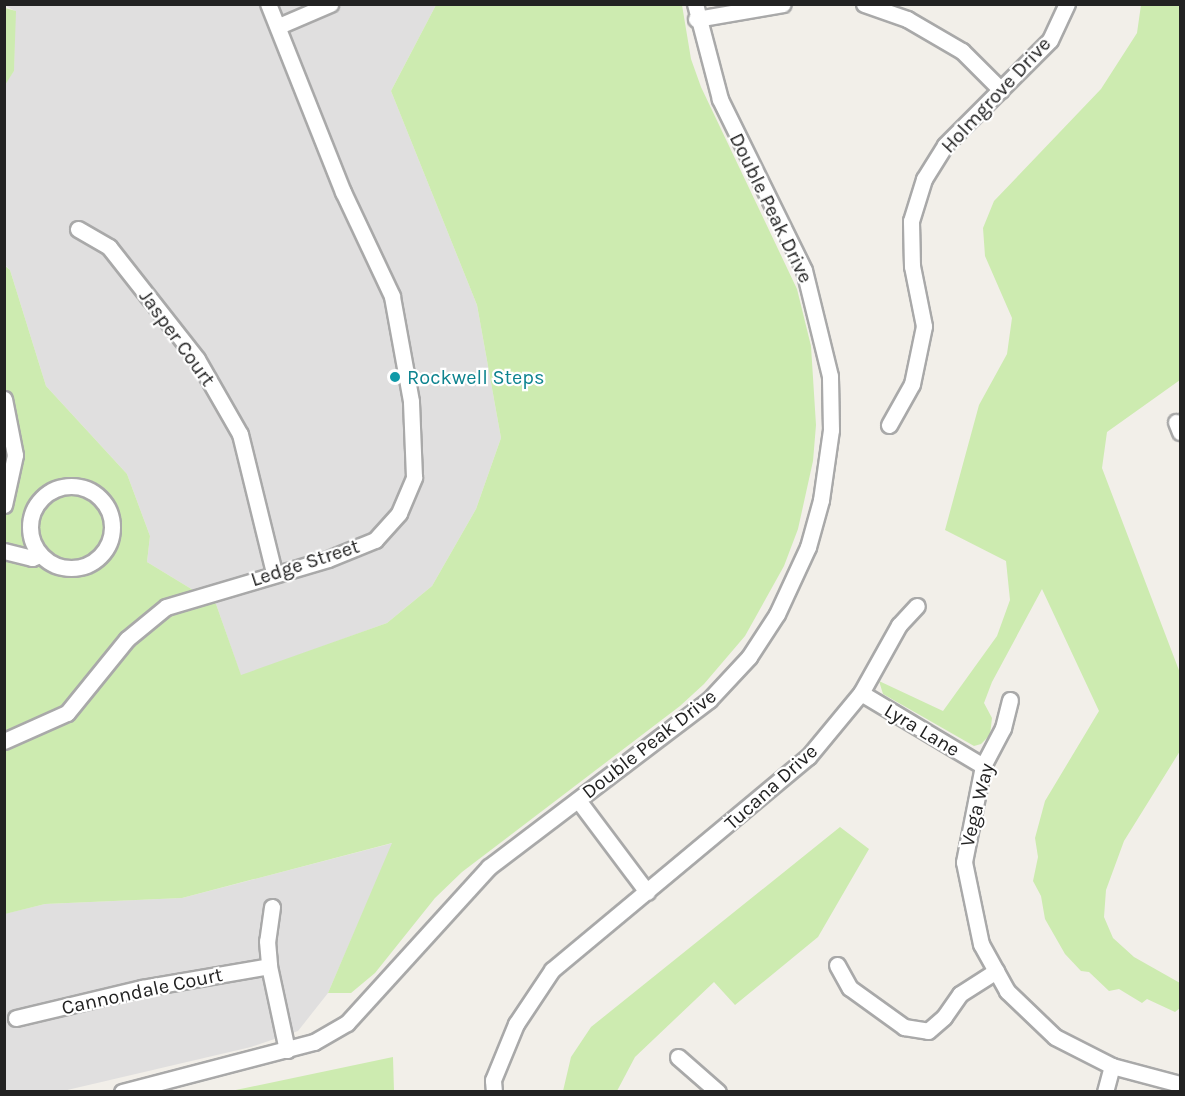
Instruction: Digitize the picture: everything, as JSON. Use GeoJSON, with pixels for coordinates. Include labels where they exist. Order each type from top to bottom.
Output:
{"type":"FeatureCollection","features":[{"type":"Feature","properties":{"kind":"street","name":"Ledge Street"},"geometry":{"type":"LineString","coordinates":[[4,741],[67,713],[144,622],[166,607],[274,572],[328,559],[375,540],[399,513],[414,477],[411,401],[392,297],[343,192],[279,26],[268,4]]}},
{"type":"Feature","properties":{"kind":"street"},"geometry":{"type":"LineString","coordinates":[[279,26],[330,4]]}},
{"type":"Feature","properties":{"kind":"street"},"geometry":{"type":"LineString","coordinates":[[696,12],[783,4]]}},
{"type":"Feature","properties":{"kind":"street"},"geometry":{"type":"LineString","coordinates":[[864,4],[907,19],[962,51],[1001,90]]}},
{"type":"Feature","properties":{"kind":"street","name":"Holmgrove Drive"},"geometry":{"type":"LineString","coordinates":[[889,426],[912,384],[924,326],[912,266],[910,221],[924,179],[945,145],[1050,40],[1067,4]]}},
{"type":"Feature","properties":{"kind":"street","name":"Double Peak Drive"},"geometry":{"type":"LineString","coordinates":[[122,1092],[314,1042],[347,1023],[489,867],[695,713],[749,657],[799,571],[815,523],[830,452],[830,376],[814,300],[794,247],[720,99],[696,12]]}},
{"type":"Feature","properties":{"kind":"street","name":"Jasper Court"},"geometry":{"type":"LineString","coordinates":[[78,229],[109,247],[197,359],[240,434],[274,572]]}},
{"type":"Feature","properties":{"kind":"street"},"geometry":{"type":"LineString","coordinates":[[4,399],[15,455],[4,505]]}},
{"type":"Feature","properties":{"kind":"street"},"geometry":{"type":"LineString","coordinates":[[76,485],[101,498],[113,521],[110,540],[100,557],[89,565],[70,568],[51,563],[40,555],[33,543],[30,522],[38,502],[48,492],[76,485]]}},
{"type":"Feature","properties":{"kind":"street"},"geometry":{"type":"LineString","coordinates":[[4,551],[32,558],[40,555]]}},
{"type":"Feature","properties":{"kind":"street","name":"Tucana Drive"},"geometry":{"type":"LineString","coordinates":[[494,1092],[493,1080],[516,1024],[552,970],[808,757],[861,693],[899,624],[917,606]]}},
{"type":"Feature","properties":{"kind":"street","name":"Lyra Lane"},"geometry":{"type":"LineString","coordinates":[[861,693],[983,766]]}},
{"type":"Feature","properties":{"kind":"street","name":"Vega Way"},"geometry":{"type":"LineString","coordinates":[[1010,700],[1003,728],[983,766],[964,862],[981,944],[1007,991],[1056,1037],[1112,1066],[1180,1084]]}},
{"type":"Feature","properties":{"kind":"street"},"geometry":{"type":"LineString","coordinates":[[578,800],[647,892]]}},
{"type":"Feature","properties":{"kind":"street"},"geometry":{"type":"LineString","coordinates":[[272,907],[267,941],[268,966],[287,1050]]}},
{"type":"Feature","properties":{"kind":"street"},"geometry":{"type":"LineString","coordinates":[[837,965],[850,988],[904,1028],[928,1031],[944,1017],[960,994],[996,971]]}},
{"type":"Feature","properties":{"kind":"street","name":"Cannondale Court"},"geometry":{"type":"LineString","coordinates":[[16,1018],[142,988],[268,966]]}},
{"type":"Feature","properties":{"kind":"street"},"geometry":{"type":"LineString","coordinates":[[678,1057],[718,1092]]}},
{"type":"Feature","properties":{"kind":"street"},"geometry":{"type":"LineString","coordinates":[[1105,1092],[1112,1066]]}},
{"type":"Feature","properties":{"kind":"shaded area"},"geometry":{"type":"Polygon","coordinates":[[[4,5],[436,5],[391,91],[477,305],[501,438],[476,509],[432,586],[387,623],[241,676],[216,604],[147,562],[150,536],[127,474],[46,386],[10,270],[5,265],[4,85],[14,71],[15,11],[4,5]]]}},
{"type":"Feature","properties":{"kind":"shaded area"},"geometry":{"type":"Polygon","coordinates":[[[393,843],[328,993],[298,1031],[251,1047],[63,1091],[5,1091],[4,914],[45,904],[182,898],[393,843]]]}},
{"type":"Feature","properties":{"kind":"green space"},"geometry":{"type":"Polygon","coordinates":[[[436,5],[682,5],[691,59],[701,87],[797,289],[811,346],[816,425],[813,461],[798,529],[784,566],[745,636],[704,684],[680,706],[462,872],[435,898],[375,973],[351,993],[328,993],[392,843],[182,898],[45,904],[5,914],[4,265],[10,270],[46,386],[127,474],[150,536],[147,562],[216,604],[241,675],[387,623],[432,586],[476,509],[501,438],[477,305],[391,91],[436,5]]]}},
{"type":"Feature","properties":{"kind":"green space"},"geometry":{"type":"Polygon","coordinates":[[[1141,5],[1180,5],[1180,380],[1107,432],[1102,468],[1180,673],[1180,751],[1124,841],[1106,890],[1104,917],[1113,938],[1134,957],[1180,983],[1180,1008],[1175,1012],[1147,999],[1142,1003],[1119,989],[1109,991],[1089,972],[1081,971],[1065,954],[1045,919],[1041,896],[1033,881],[1038,857],[1035,838],[1045,801],[1099,711],[1042,589],[992,682],[984,703],[992,718],[990,735],[981,744],[974,746],[883,694],[879,681],[943,711],[997,636],[1010,600],[1006,561],[945,530],[979,405],[1007,354],[1012,318],[985,256],[983,228],[994,201],[1101,89],[1137,33],[1141,5]]]}},
{"type":"Feature","properties":{"kind":"green space"},"geometry":{"type":"Polygon","coordinates":[[[5,8],[16,11],[14,71],[5,85],[5,8]]]}},
{"type":"Feature","properties":{"kind":"green space"},"geometry":{"type":"Polygon","coordinates":[[[840,827],[869,849],[818,937],[735,1005],[714,982],[635,1057],[617,1091],[563,1091],[571,1057],[591,1027],[840,827]]]}},
{"type":"Feature","properties":{"kind":"green space"},"geometry":{"type":"Polygon","coordinates":[[[393,1057],[394,1091],[231,1091],[393,1057]]]}},
{"type":"Feature","properties":{"kind":"place","name":"Rockwell Steps"},"geometry":{"type":"Point","coordinates":[395,377]}}]}
